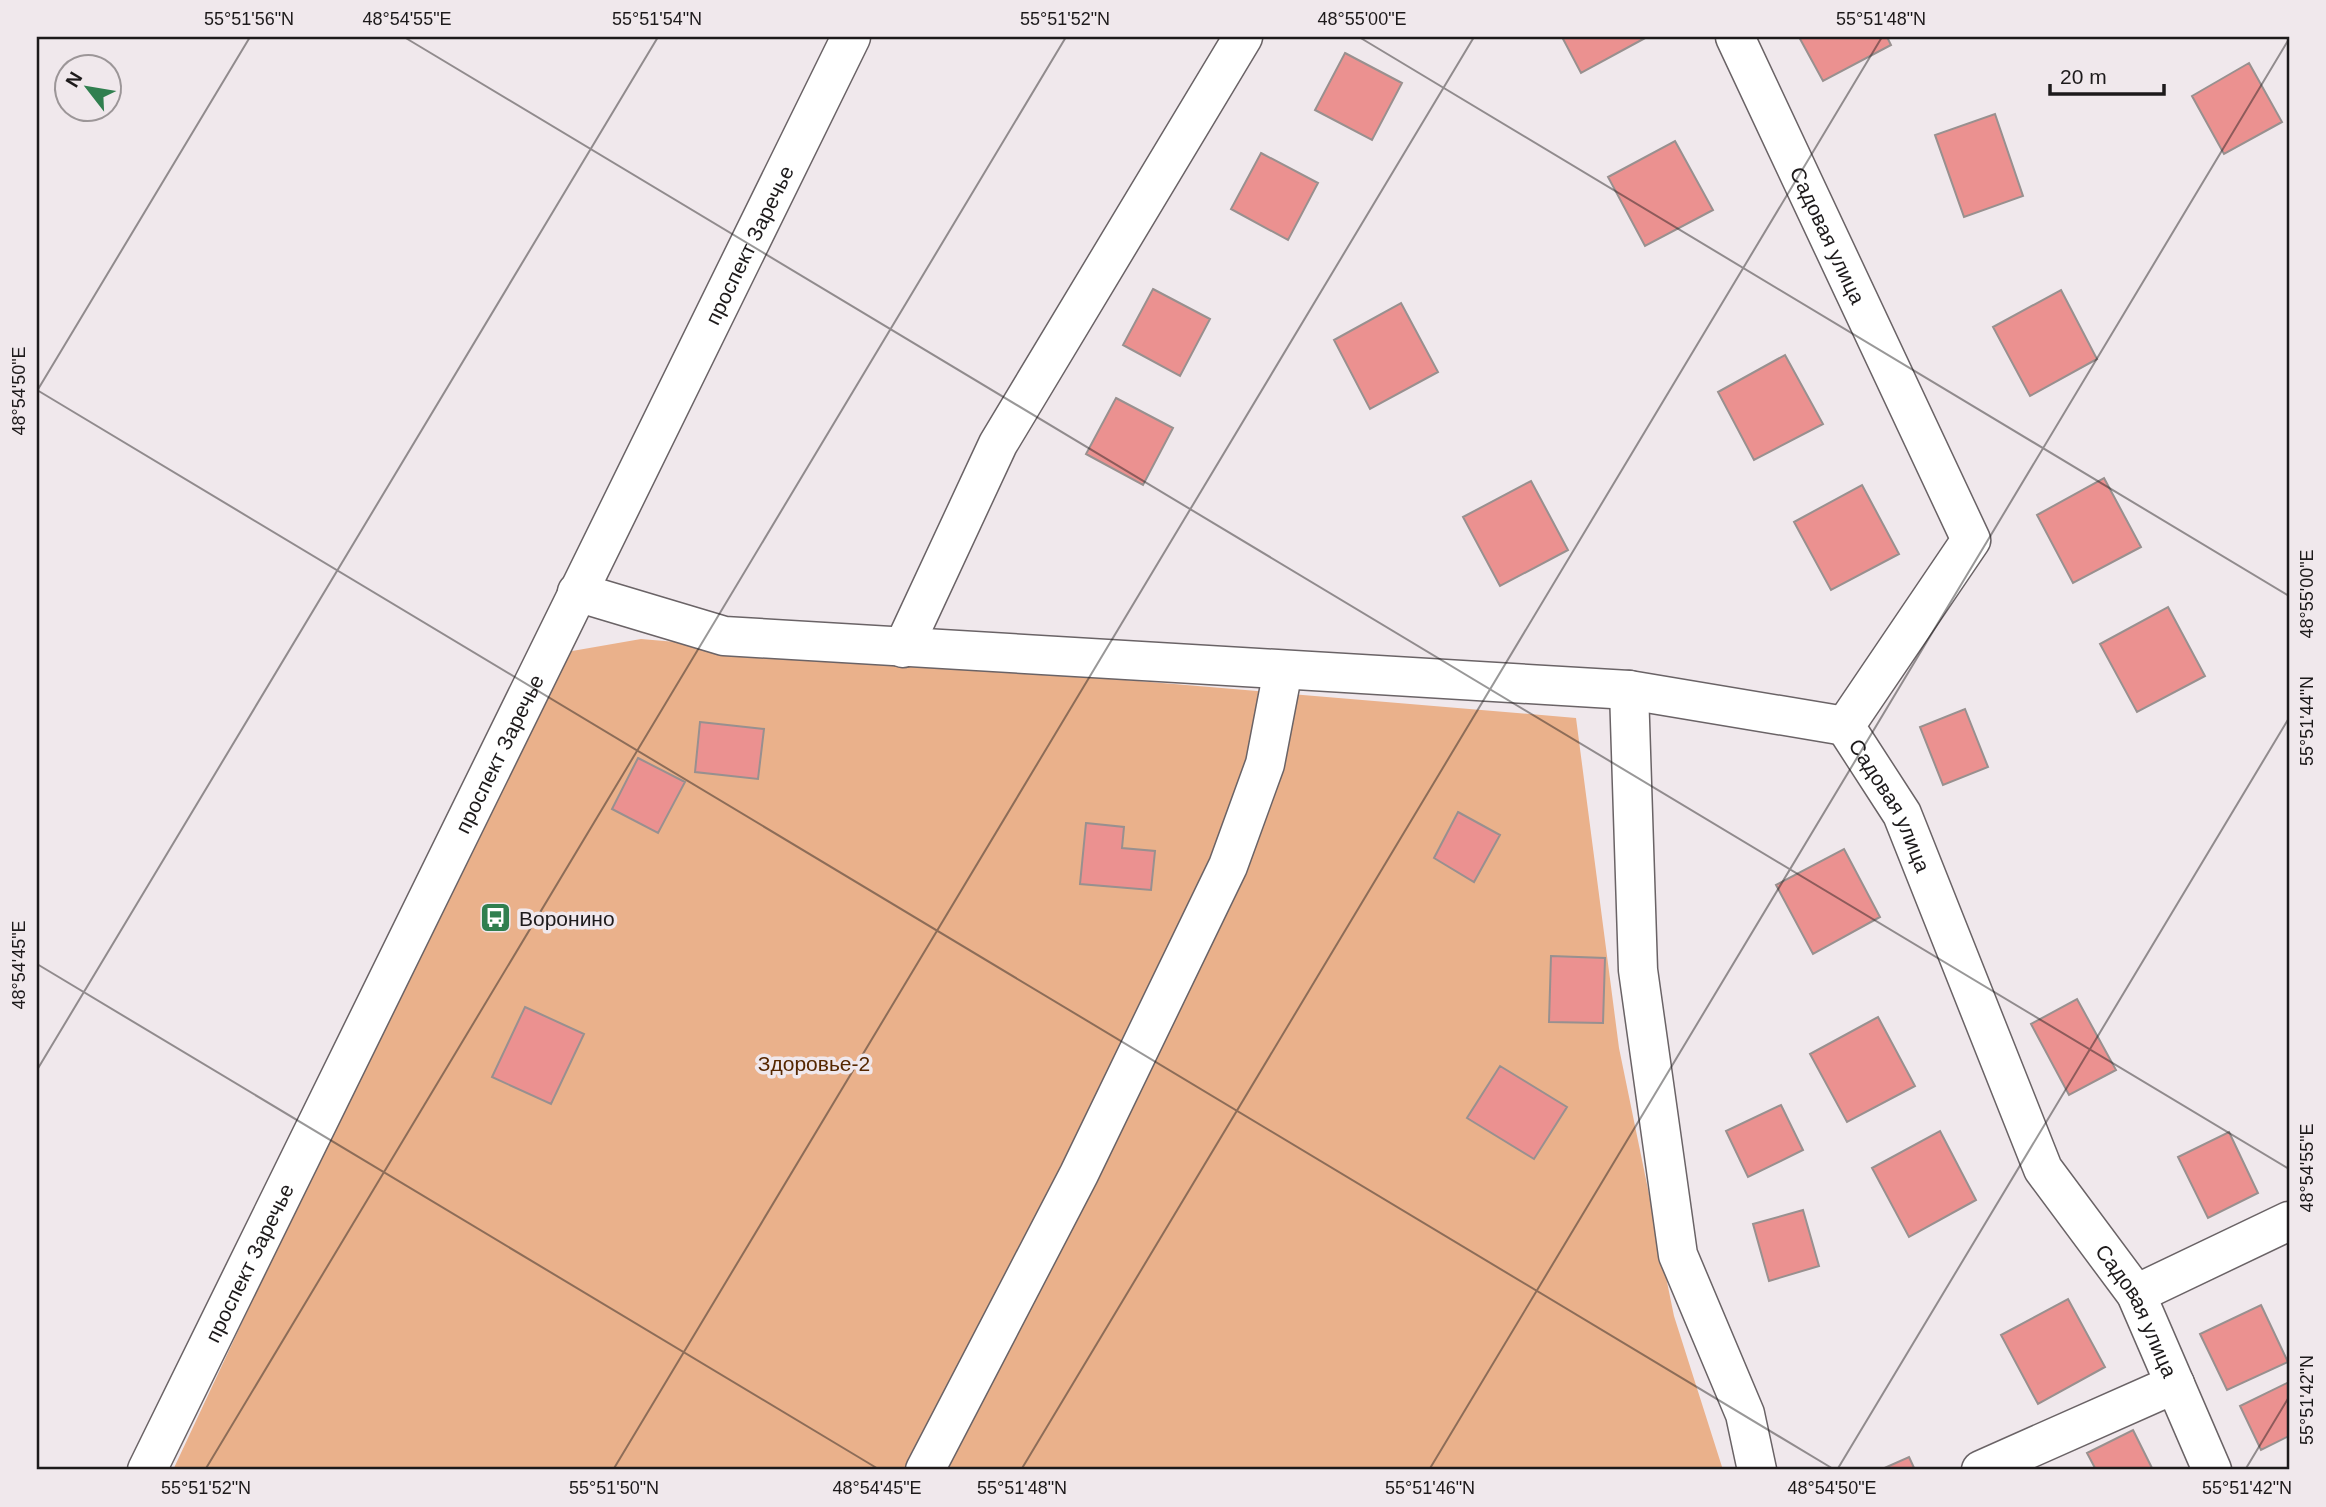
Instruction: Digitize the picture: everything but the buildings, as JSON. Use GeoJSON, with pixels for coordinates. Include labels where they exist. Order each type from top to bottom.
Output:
{"type":"FeatureCollection","features":[{"type":"Feature","properties":{"kind":"street","name":"проспект Заречье"},"geometry":{"type":"LineString","coordinates":[[147,1470],[851,37]]}},
{"type":"Feature","properties":{"kind":"street"},"geometry":{"type":"LineString","coordinates":[[902,648],[998,444],[1243,37]]}},
{"type":"Feature","properties":{"kind":"street","name":"Садовая улица"},"geometry":{"type":"LineString","coordinates":[[1735,37],[1971,540],[1845,726],[1902,814],[2043,1169],[2136,1294],[2212,1470]]}},
{"type":"Feature","properties":{"kind":"street"},"geometry":{"type":"LineString","coordinates":[[577,592],[724,636],[1629,690],[1845,726]]}},
{"type":"Feature","properties":{"kind":"street"},"geometry":{"type":"LineString","coordinates":[[925,1470],[1079,1174],[1228,866],[1265,764],[1283,670]]}},
{"type":"Feature","properties":{"kind":"street"},"geometry":{"type":"LineString","coordinates":[[1629,690],[1638,970],[1678,1255],[1745,1414],[1757,1470]]}},
{"type":"Feature","properties":{"kind":"street"},"geometry":{"type":"LineString","coordinates":[[2136,1294],[2289,1221]]}},
{"type":"Feature","properties":{"kind":"street"},"geometry":{"type":"LineString","coordinates":[[1981,1470],[2175,1384]]}},
{"type":"Feature","properties":{"kind":"green space","name":"Здоровье-2"},"geometry":{"type":"Polygon","coordinates":[[[641,639],[1576,718],[1619,1048],[1674,1316],[1723,1470],[173,1470],[555,654],[641,639]]]}},
{"type":"Feature","properties":{"kind":"place","name":"Воронино"},"geometry":{"type":"Point","coordinates":[496,918]}}]}
